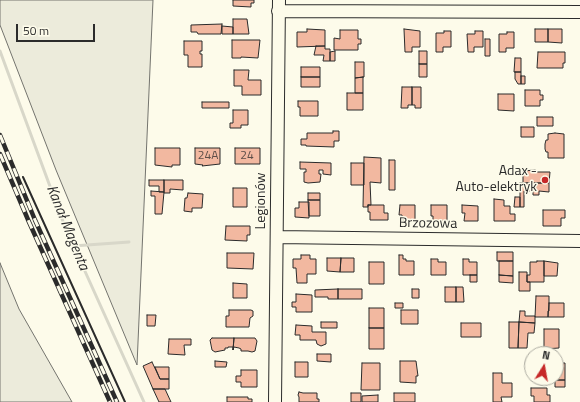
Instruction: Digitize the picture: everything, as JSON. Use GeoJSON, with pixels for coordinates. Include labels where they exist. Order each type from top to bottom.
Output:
{"type":"FeatureCollection","features":[{"type":"Feature","properties":{"kind":"street"},"geometry":{"type":"LineString","coordinates":[[278,6],[580,12]]}},
{"type":"Feature","properties":{"kind":"street","name":"Legionów"},"geometry":{"type":"LineString","coordinates":[[275,402],[278,6]]}},
{"type":"Feature","properties":{"kind":"street","name":"Brzozowa"},"geometry":{"type":"LineString","coordinates":[[277,237],[580,241]]}},
{"type":"Feature","properties":{"kind":"shaded area"},"geometry":{"type":"Polygon","coordinates":[[[0,0],[153,0],[137,365],[56,170],[0,25],[0,0]]]}},
{"type":"Feature","properties":{"kind":"shaded area"},"geometry":{"type":"Polygon","coordinates":[[[0,263],[19,309],[72,402],[0,402],[0,263]]]}},
{"type":"Feature","properties":{"kind":"building"},"geometry":{"type":"Polygon","coordinates":[[[233,0],[254,0],[254,3],[251,3],[251,7],[233,6],[233,0]]]}},
{"type":"Feature","properties":{"kind":"building"},"geometry":{"type":"Polygon","coordinates":[[[233,19],[247,19],[249,34],[233,34],[233,19]]]}},
{"type":"Feature","properties":{"kind":"building"},"geometry":{"type":"Polygon","coordinates":[[[222,24],[221,34],[198,34],[197,32],[191,32],[191,25],[222,24]]]}},
{"type":"Feature","properties":{"kind":"building"},"geometry":{"type":"Polygon","coordinates":[[[222,26],[233,27],[233,34],[222,34],[222,26]]]}},
{"type":"Feature","properties":{"kind":"building"},"geometry":{"type":"Polygon","coordinates":[[[307,29],[325,30],[325,46],[297,47],[297,32],[307,32],[307,29]]]}},
{"type":"Feature","properties":{"kind":"building"},"geometry":{"type":"Polygon","coordinates":[[[404,29],[420,31],[420,47],[412,47],[412,52],[405,52],[404,29]]]}},
{"type":"Feature","properties":{"kind":"building"},"geometry":{"type":"Polygon","coordinates":[[[535,29],[548,29],[548,42],[535,42],[535,29]]]}},
{"type":"Feature","properties":{"kind":"building"},"geometry":{"type":"Polygon","coordinates":[[[548,29],[562,29],[562,43],[548,42],[548,29]]]}},
{"type":"Feature","properties":{"kind":"building"},"geometry":{"type":"Polygon","coordinates":[[[340,30],[358,30],[358,39],[361,39],[361,44],[358,44],[358,50],[334,50],[334,38],[340,39],[340,30]]]}},
{"type":"Feature","properties":{"kind":"building"},"geometry":{"type":"Polygon","coordinates":[[[444,31],[451,31],[451,47],[443,47],[443,52],[436,52],[436,33],[444,33],[444,31]]]}},
{"type":"Feature","properties":{"kind":"building"},"geometry":{"type":"Polygon","coordinates":[[[475,31],[483,31],[483,47],[474,47],[474,52],[468,52],[467,34],[475,34],[475,31]]]}},
{"type":"Feature","properties":{"kind":"building"},"geometry":{"type":"Polygon","coordinates":[[[507,32],[514,32],[514,48],[506,48],[506,52],[499,52],[499,34],[507,34],[507,32]]]}},
{"type":"Feature","properties":{"kind":"building"},"geometry":{"type":"Polygon","coordinates":[[[485,39],[490,39],[490,56],[485,56],[485,39]]]}},
{"type":"Feature","properties":{"kind":"building"},"geometry":{"type":"Polygon","coordinates":[[[232,40],[260,40],[258,58],[232,58],[232,40]]]}},
{"type":"Feature","properties":{"kind":"building"},"geometry":{"type":"Polygon","coordinates":[[[184,41],[202,41],[202,51],[200,51],[200,54],[202,54],[202,67],[188,67],[188,55],[184,55],[184,41]]]}},
{"type":"Feature","properties":{"kind":"building"},"geometry":{"type":"Polygon","coordinates":[[[316,46],[325,46],[325,49],[330,49],[330,61],[323,61],[324,55],[314,55],[316,46]]]}},
{"type":"Feature","properties":{"kind":"building"},"geometry":{"type":"Polygon","coordinates":[[[335,51],[335,61],[330,61],[330,52],[335,51]]]}},
{"type":"Feature","properties":{"kind":"building"},"geometry":{"type":"Polygon","coordinates":[[[419,51],[427,51],[427,64],[419,64],[419,51]]]}},
{"type":"Feature","properties":{"kind":"building"},"geometry":{"type":"Polygon","coordinates":[[[538,52],[565,52],[565,63],[563,63],[563,68],[537,68],[538,52]]]}},
{"type":"Feature","properties":{"kind":"building"},"geometry":{"type":"Polygon","coordinates":[[[515,58],[521,58],[521,72],[514,72],[515,58]]]}},
{"type":"Feature","properties":{"kind":"building"},"geometry":{"type":"Polygon","coordinates":[[[355,62],[364,62],[364,77],[355,78],[355,62]]]}},
{"type":"Feature","properties":{"kind":"building"},"geometry":{"type":"Polygon","coordinates":[[[419,64],[427,64],[427,77],[419,77],[419,64]]]}},
{"type":"Feature","properties":{"kind":"building"},"geometry":{"type":"Polygon","coordinates":[[[301,67],[320,67],[320,77],[301,77],[301,67]]]}},
{"type":"Feature","properties":{"kind":"building"},"geometry":{"type":"Polygon","coordinates":[[[234,70],[249,70],[248,80],[261,80],[261,95],[242,95],[242,86],[234,86],[234,70]]]}},
{"type":"Feature","properties":{"kind":"building"},"geometry":{"type":"Polygon","coordinates":[[[515,72],[521,72],[521,84],[518,84],[515,79],[515,72]]]}},
{"type":"Feature","properties":{"kind":"building"},"geometry":{"type":"Polygon","coordinates":[[[521,76],[525,76],[525,84],[521,84],[521,76]]]}},
{"type":"Feature","properties":{"kind":"building"},"geometry":{"type":"Polygon","coordinates":[[[301,77],[320,77],[320,87],[301,87],[301,77]]]}},
{"type":"Feature","properties":{"kind":"building"},"geometry":{"type":"Polygon","coordinates":[[[363,77],[363,93],[355,93],[355,78],[363,77]]]}},
{"type":"Feature","properties":{"kind":"building"},"geometry":{"type":"Polygon","coordinates":[[[402,87],[412,87],[412,105],[408,105],[408,108],[401,108],[402,87]]]}},
{"type":"Feature","properties":{"kind":"building"},"geometry":{"type":"Polygon","coordinates":[[[412,87],[421,87],[421,108],[415,108],[415,105],[412,105],[412,87]]]}},
{"type":"Feature","properties":{"kind":"building"},"geometry":{"type":"Polygon","coordinates":[[[525,90],[540,90],[540,95],[543,95],[543,100],[540,100],[540,106],[525,106],[525,90]]]}},
{"type":"Feature","properties":{"kind":"building"},"geometry":{"type":"Polygon","coordinates":[[[347,93],[363,93],[363,110],[347,110],[347,93]]]}},
{"type":"Feature","properties":{"kind":"building"},"geometry":{"type":"Polygon","coordinates":[[[498,94],[514,94],[514,111],[498,110],[498,94]]]}},
{"type":"Feature","properties":{"kind":"building"},"geometry":{"type":"Polygon","coordinates":[[[298,101],[318,101],[318,116],[300,116],[298,101]]]}},
{"type":"Feature","properties":{"kind":"building"},"geometry":{"type":"Polygon","coordinates":[[[202,102],[229,102],[229,108],[202,108],[202,102]]]}},
{"type":"Feature","properties":{"kind":"building"},"geometry":{"type":"Polygon","coordinates":[[[233,110],[248,110],[248,125],[241,125],[241,128],[230,128],[230,123],[233,123],[233,110]]]}},
{"type":"Feature","properties":{"kind":"building"},"geometry":{"type":"Polygon","coordinates":[[[537,117],[553,117],[553,126],[537,126],[537,117]]]}},
{"type":"Feature","properties":{"kind":"building"},"geometry":{"type":"Polygon","coordinates":[[[521,127],[534,127],[534,137],[521,137],[521,127]]]}},
{"type":"Feature","properties":{"kind":"building"},"geometry":{"type":"Polygon","coordinates":[[[333,131],[339,131],[339,141],[334,141],[334,147],[301,145],[301,139],[307,139],[307,133],[333,133],[333,131]]]}},
{"type":"Feature","properties":{"kind":"building"},"geometry":{"type":"Polygon","coordinates":[[[548,134],[564,134],[564,158],[548,158],[548,152],[546,152],[545,149],[546,140],[548,140],[548,134]]]}},
{"type":"Feature","properties":{"kind":"building"},"geometry":{"type":"Polygon","coordinates":[[[155,148],[180,148],[180,165],[172,165],[172,167],[155,165],[155,148]]]}},
{"type":"Feature","properties":{"kind":"building"},"geometry":{"type":"Polygon","coordinates":[[[195,148],[220,148],[220,164],[202,166],[203,165],[195,164],[195,148]]]}},
{"type":"Feature","properties":{"kind":"building"},"geometry":{"type":"Polygon","coordinates":[[[235,148],[260,148],[260,164],[235,164],[235,148]]]}},
{"type":"Feature","properties":{"kind":"building"},"geometry":{"type":"Polygon","coordinates":[[[364,157],[381,158],[381,183],[370,182],[371,205],[368,205],[368,207],[363,207],[364,157]]]}},
{"type":"Feature","properties":{"kind":"building"},"geometry":{"type":"Polygon","coordinates":[[[389,160],[395,160],[395,190],[389,190],[389,160]]]}},
{"type":"Feature","properties":{"kind":"building"},"geometry":{"type":"Polygon","coordinates":[[[300,162],[331,163],[331,175],[323,174],[323,170],[319,170],[319,174],[321,174],[320,182],[304,182],[304,172],[306,172],[306,169],[300,169],[300,162]]]}},
{"type":"Feature","properties":{"kind":"building"},"geometry":{"type":"Polygon","coordinates":[[[351,163],[364,163],[364,185],[351,185],[351,163]]]}},
{"type":"Feature","properties":{"kind":"building"},"geometry":{"type":"Polygon","coordinates":[[[535,170],[535,172],[550,172],[549,183],[523,183],[523,171],[535,170]]]}},
{"type":"Feature","properties":{"kind":"building"},"geometry":{"type":"Polygon","coordinates":[[[149,180],[164,180],[164,192],[159,192],[159,186],[149,186],[149,180]]]}},
{"type":"Feature","properties":{"kind":"building"},"geometry":{"type":"Polygon","coordinates":[[[164,180],[183,180],[183,190],[170,189],[170,193],[164,193],[164,180]]]}},
{"type":"Feature","properties":{"kind":"building"},"geometry":{"type":"Polygon","coordinates":[[[520,183],[528,183],[528,191],[524,191],[524,207],[520,207],[520,183]]]}},
{"type":"Feature","properties":{"kind":"building"},"geometry":{"type":"Polygon","coordinates":[[[528,183],[549,183],[549,192],[539,191],[539,195],[533,195],[533,191],[528,191],[528,183]]]}},
{"type":"Feature","properties":{"kind":"building"},"geometry":{"type":"Polygon","coordinates":[[[233,188],[247,188],[247,207],[233,207],[233,188]]]}},
{"type":"Feature","properties":{"kind":"building"},"geometry":{"type":"Polygon","coordinates":[[[151,191],[164,192],[162,214],[155,214],[155,196],[151,196],[151,191]]]}},
{"type":"Feature","properties":{"kind":"building"},"geometry":{"type":"Polygon","coordinates":[[[188,193],[203,194],[202,208],[192,208],[192,212],[184,211],[185,198],[187,198],[188,193]]]}},
{"type":"Feature","properties":{"kind":"building"},"geometry":{"type":"Polygon","coordinates":[[[308,193],[320,193],[320,200],[308,200],[308,193]]]}},
{"type":"Feature","properties":{"kind":"building"},"geometry":{"type":"Polygon","coordinates":[[[515,197],[520,197],[520,207],[514,207],[515,197]]]}},
{"type":"Feature","properties":{"kind":"building"},"geometry":{"type":"Polygon","coordinates":[[[494,199],[504,200],[504,206],[510,206],[510,214],[515,214],[515,221],[494,221],[494,199]]]}},
{"type":"Feature","properties":{"kind":"building"},"geometry":{"type":"Polygon","coordinates":[[[308,200],[320,200],[320,216],[309,216],[308,200]]]}},
{"type":"Feature","properties":{"kind":"building"},"geometry":{"type":"Polygon","coordinates":[[[299,202],[309,202],[309,218],[295,217],[295,208],[299,208],[299,202]]]}},
{"type":"Feature","properties":{"kind":"building"},"geometry":{"type":"Polygon","coordinates":[[[368,205],[384,205],[384,213],[388,213],[388,220],[370,220],[368,205]]]}},
{"type":"Feature","properties":{"kind":"building"},"geometry":{"type":"Polygon","coordinates":[[[400,205],[415,205],[415,221],[402,220],[402,215],[399,215],[400,205]]]}},
{"type":"Feature","properties":{"kind":"building"},"geometry":{"type":"Polygon","coordinates":[[[431,205],[447,205],[447,221],[433,221],[433,216],[431,216],[431,205]]]}},
{"type":"Feature","properties":{"kind":"building"},"geometry":{"type":"Polygon","coordinates":[[[462,205],[478,206],[478,221],[464,221],[465,213],[462,213],[462,205]]]}},
{"type":"Feature","properties":{"kind":"building"},"geometry":{"type":"Polygon","coordinates":[[[543,210],[565,210],[565,218],[561,218],[561,226],[543,226],[543,210]]]}},
{"type":"Feature","properties":{"kind":"building"},"geometry":{"type":"Polygon","coordinates":[[[226,226],[250,226],[250,235],[247,235],[247,241],[225,240],[226,226]]]}},
{"type":"Feature","properties":{"kind":"building"},"geometry":{"type":"Polygon","coordinates":[[[497,252],[513,252],[513,261],[497,261],[497,252]]]}},
{"type":"Feature","properties":{"kind":"building"},"geometry":{"type":"Polygon","coordinates":[[[227,253],[254,253],[253,269],[227,268],[227,253]]]}},
{"type":"Feature","properties":{"kind":"building"},"geometry":{"type":"Polygon","coordinates":[[[301,255],[310,255],[310,259],[316,259],[316,274],[307,274],[307,283],[297,283],[296,268],[293,268],[293,259],[301,259],[301,255]]]}},
{"type":"Feature","properties":{"kind":"building"},"geometry":{"type":"Polygon","coordinates":[[[399,255],[403,255],[403,259],[406,259],[406,261],[414,261],[414,275],[399,275],[399,255]]]}},
{"type":"Feature","properties":{"kind":"building"},"geometry":{"type":"Polygon","coordinates":[[[327,258],[341,258],[340,272],[327,271],[327,258]]]}},
{"type":"Feature","properties":{"kind":"building"},"geometry":{"type":"Polygon","coordinates":[[[341,258],[354,258],[354,272],[340,272],[341,258]]]}},
{"type":"Feature","properties":{"kind":"building"},"geometry":{"type":"Polygon","coordinates":[[[431,259],[438,259],[438,262],[446,262],[446,275],[431,275],[431,259]]]}},
{"type":"Feature","properties":{"kind":"building"},"geometry":{"type":"Polygon","coordinates":[[[463,259],[469,259],[469,262],[477,262],[477,275],[463,275],[463,259]]]}},
{"type":"Feature","properties":{"kind":"building"},"geometry":{"type":"Polygon","coordinates":[[[499,261],[513,261],[513,276],[499,275],[499,261]]]}},
{"type":"Feature","properties":{"kind":"building"},"geometry":{"type":"Polygon","coordinates":[[[544,261],[544,282],[527,282],[527,275],[530,275],[530,262],[544,261]]]}},
{"type":"Feature","properties":{"kind":"building"},"geometry":{"type":"Polygon","coordinates":[[[544,261],[558,263],[557,276],[544,276],[544,261]]]}},
{"type":"Feature","properties":{"kind":"building"},"geometry":{"type":"Polygon","coordinates":[[[369,262],[384,262],[384,284],[369,284],[369,262]]]}},
{"type":"Feature","properties":{"kind":"building"},"geometry":{"type":"Polygon","coordinates":[[[519,272],[527,272],[527,282],[530,282],[530,291],[519,291],[519,272]]]}},
{"type":"Feature","properties":{"kind":"building"},"geometry":{"type":"Polygon","coordinates":[[[470,275],[477,275],[477,282],[470,282],[470,275]]]}},
{"type":"Feature","properties":{"kind":"building"},"geometry":{"type":"Polygon","coordinates":[[[499,275],[513,276],[513,283],[499,282],[499,275]]]}},
{"type":"Feature","properties":{"kind":"building"},"geometry":{"type":"Polygon","coordinates":[[[233,283],[247,284],[247,298],[233,298],[233,283]]]}},
{"type":"Feature","properties":{"kind":"building"},"geometry":{"type":"Polygon","coordinates":[[[445,287],[456,287],[456,302],[445,302],[445,287]]]}},
{"type":"Feature","properties":{"kind":"building"},"geometry":{"type":"Polygon","coordinates":[[[456,287],[463,287],[464,302],[456,302],[456,287]]]}},
{"type":"Feature","properties":{"kind":"building"},"geometry":{"type":"Polygon","coordinates":[[[338,289],[362,289],[362,299],[338,299],[338,289]]]}},
{"type":"Feature","properties":{"kind":"building"},"geometry":{"type":"Polygon","coordinates":[[[338,289],[338,299],[315,297],[315,290],[338,289]]]}},
{"type":"Feature","properties":{"kind":"building"},"geometry":{"type":"Polygon","coordinates":[[[412,289],[419,289],[419,298],[412,298],[412,289]]]}},
{"type":"Feature","properties":{"kind":"building"},"geometry":{"type":"Polygon","coordinates":[[[296,294],[312,295],[312,312],[296,312],[296,307],[292,307],[292,302],[296,302],[296,294]]]}},
{"type":"Feature","properties":{"kind":"building"},"geometry":{"type":"Polygon","coordinates":[[[536,296],[549,296],[548,317],[535,317],[536,296]]]}},
{"type":"Feature","properties":{"kind":"building"},"geometry":{"type":"Polygon","coordinates":[[[395,303],[403,303],[403,308],[395,308],[395,303]]]}},
{"type":"Feature","properties":{"kind":"building"},"geometry":{"type":"Polygon","coordinates":[[[549,303],[564,303],[564,317],[548,317],[549,303]]]}},
{"type":"Feature","properties":{"kind":"building"},"geometry":{"type":"Polygon","coordinates":[[[369,308],[384,308],[384,328],[369,328],[369,308]]]}},
{"type":"Feature","properties":{"kind":"building"},"geometry":{"type":"Polygon","coordinates":[[[229,310],[253,311],[253,316],[250,318],[249,327],[226,327],[226,316],[229,316],[229,310]]]}},
{"type":"Feature","properties":{"kind":"building"},"geometry":{"type":"Polygon","coordinates":[[[401,310],[418,310],[418,324],[401,324],[401,310]]]}},
{"type":"Feature","properties":{"kind":"building"},"geometry":{"type":"Polygon","coordinates":[[[520,311],[525,311],[525,316],[535,316],[535,323],[519,322],[520,311]]]}},
{"type":"Feature","properties":{"kind":"building"},"geometry":{"type":"Polygon","coordinates":[[[147,315],[156,315],[155,326],[147,326],[147,315]]]}},
{"type":"Feature","properties":{"kind":"building"},"geometry":{"type":"Polygon","coordinates":[[[321,322],[337,322],[337,328],[321,328],[321,322]]]}},
{"type":"Feature","properties":{"kind":"building"},"geometry":{"type":"Polygon","coordinates":[[[509,322],[519,322],[518,348],[509,348],[509,322]]]}},
{"type":"Feature","properties":{"kind":"building"},"geometry":{"type":"Polygon","coordinates":[[[519,322],[535,323],[534,333],[528,333],[527,346],[524,346],[524,348],[518,348],[519,322]]]}},
{"type":"Feature","properties":{"kind":"building"},"geometry":{"type":"Polygon","coordinates":[[[461,323],[481,323],[481,337],[461,337],[461,323]]]}},
{"type":"Feature","properties":{"kind":"building"},"geometry":{"type":"Polygon","coordinates":[[[296,325],[312,326],[312,332],[326,332],[326,344],[321,346],[317,344],[316,340],[300,340],[300,335],[295,335],[296,325]]]}},
{"type":"Feature","properties":{"kind":"building"},"geometry":{"type":"Polygon","coordinates":[[[369,328],[384,328],[384,349],[369,349],[369,328]]]}},
{"type":"Feature","properties":{"kind":"building"},"geometry":{"type":"Polygon","coordinates":[[[544,329],[559,329],[559,346],[544,346],[544,329]]]}},
{"type":"Feature","properties":{"kind":"building"},"geometry":{"type":"Polygon","coordinates":[[[212,338],[234,338],[233,350],[233,347],[228,347],[225,348],[225,350],[215,352],[212,350],[210,340],[212,338]]]}},
{"type":"Feature","properties":{"kind":"building"},"geometry":{"type":"Polygon","coordinates":[[[234,338],[255,338],[257,341],[255,351],[241,351],[241,349],[234,347],[233,350],[234,338]]]}},
{"type":"Feature","properties":{"kind":"building"},"geometry":{"type":"Polygon","coordinates":[[[169,339],[191,339],[191,345],[184,345],[185,355],[168,354],[169,339]]]}},
{"type":"Feature","properties":{"kind":"building"},"geometry":{"type":"Polygon","coordinates":[[[317,354],[331,354],[331,362],[317,361],[317,354]]]}},
{"type":"Feature","properties":{"kind":"building"},"geometry":{"type":"Polygon","coordinates":[[[215,361],[227,362],[226,367],[215,367],[215,361]]]}},
{"type":"Feature","properties":{"kind":"building"},"geometry":{"type":"Polygon","coordinates":[[[400,361],[416,361],[418,376],[416,376],[416,383],[400,382],[400,361]]]}},
{"type":"Feature","properties":{"kind":"building"},"geometry":{"type":"Polygon","coordinates":[[[152,362],[160,379],[169,379],[169,389],[153,389],[143,366],[152,362]]]}},
{"type":"Feature","properties":{"kind":"building"},"geometry":{"type":"Polygon","coordinates":[[[295,362],[308,362],[308,377],[295,377],[295,362]]]}},
{"type":"Feature","properties":{"kind":"building"},"geometry":{"type":"Polygon","coordinates":[[[362,363],[380,363],[380,390],[361,390],[362,363]]]}},
{"type":"Feature","properties":{"kind":"building"},"geometry":{"type":"Polygon","coordinates":[[[564,363],[565,363],[564,380],[564,363]]]}},
{"type":"Feature","properties":{"kind":"building"},"geometry":{"type":"Polygon","coordinates":[[[155,367],[169,367],[169,379],[160,379],[155,367]]]}},
{"type":"Feature","properties":{"kind":"building"},"geometry":{"type":"Polygon","coordinates":[[[241,370],[257,370],[257,387],[241,387],[241,382],[236,382],[236,376],[241,376],[241,370]]]}},
{"type":"Feature","properties":{"kind":"building"},"geometry":{"type":"Polygon","coordinates":[[[493,373],[502,373],[502,383],[512,383],[512,397],[501,397],[502,402],[493,402],[493,373]]]}},
{"type":"Feature","properties":{"kind":"building"},"geometry":{"type":"Polygon","coordinates":[[[565,380],[565,387],[555,387],[564,386],[565,380]]]}},
{"type":"Feature","properties":{"kind":"building"},"geometry":{"type":"Polygon","coordinates":[[[531,388],[547,388],[547,395],[550,395],[550,402],[534,402],[534,396],[531,396],[531,388]]]}},
{"type":"Feature","properties":{"kind":"building"},"geometry":{"type":"Polygon","coordinates":[[[153,389],[165,389],[171,402],[159,402],[153,389]]]}},
{"type":"Feature","properties":{"kind":"building"},"geometry":{"type":"Polygon","coordinates":[[[299,392],[317,393],[317,399],[319,399],[319,402],[299,402],[299,392]]]}},
{"type":"Feature","properties":{"kind":"building"},"geometry":{"type":"Polygon","coordinates":[[[351,393],[361,393],[361,402],[351,402],[351,393]]]}},
{"type":"Feature","properties":{"kind":"building"},"geometry":{"type":"Polygon","coordinates":[[[394,393],[415,393],[415,402],[394,402],[394,393]]]}},
{"type":"Feature","properties":{"kind":"building"},"geometry":{"type":"Polygon","coordinates":[[[378,395],[378,402],[362,402],[362,396],[378,395]]]}},
{"type":"Feature","properties":{"kind":"building"},"geometry":{"type":"Polygon","coordinates":[[[227,397],[248,397],[248,399],[252,399],[252,402],[227,402],[227,397]]]}},
{"type":"Feature","properties":{"kind":"waterway","name":"Kanał Magenta"},"geometry":{"type":"LineString","coordinates":[[0,51],[65,227],[144,402]]}},
{"type":"Feature","properties":{"kind":"waterway"},"geometry":{"type":"LineString","coordinates":[[73,246],[129,242]]}},
{"type":"Feature","properties":{"kind":"railway"},"geometry":{"type":"LineString","coordinates":[[0,135],[35,220],[117,402]]}},
{"type":"Feature","properties":{"kind":"railway"},"geometry":{"type":"LineString","coordinates":[[0,154],[110,402]]}},
{"type":"Feature","properties":{"kind":"wall"},"geometry":{"type":"LineString","coordinates":[[23,177],[125,402]]}},
{"type":"Feature","properties":{"kind":"place","name":"Adax - Auto-elektryk"},"geometry":{"type":"Point","coordinates":[545,180]}}]}
